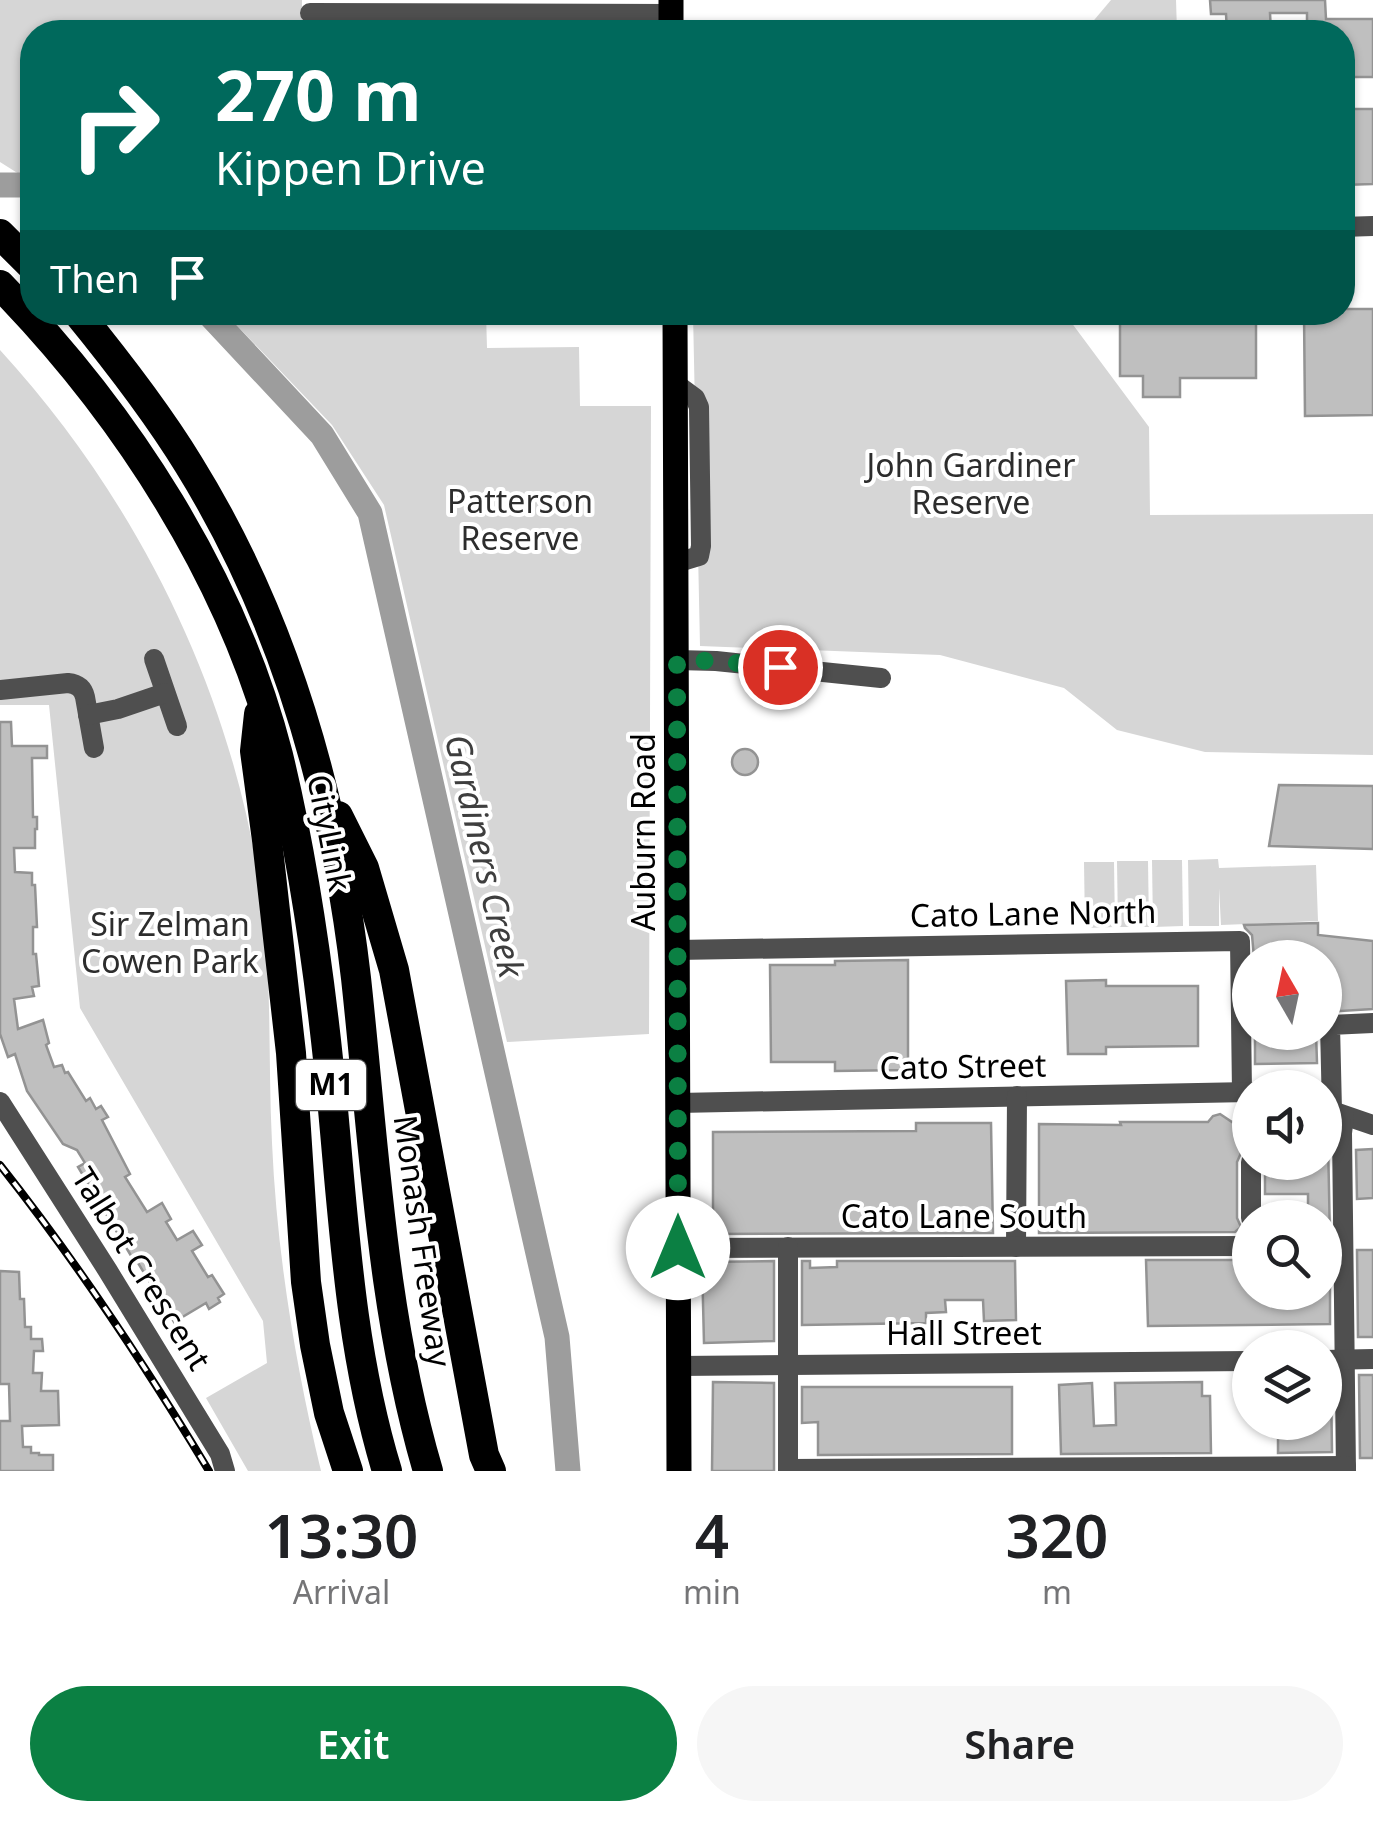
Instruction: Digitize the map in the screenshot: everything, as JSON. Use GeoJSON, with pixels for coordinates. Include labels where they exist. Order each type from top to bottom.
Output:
{"type":"FeatureCollection","features":[{"type":"Feature","properties":{"kind":"highway"},"geometry":{"type":"LineString","coordinates":[[0,234],[20,254]]}},
{"type":"Feature","properties":{"kind":"highway","name":"CityLink"},"geometry":{"type":"LineString","coordinates":[[0,286],[20,307]]}},
{"type":"Feature","properties":{"kind":"highway","name":"CityLink"},"geometry":{"type":"LineString","coordinates":[[37,325],[96,394],[163,493],[242,648],[277,754],[308,905],[326,1034],[351,1301],[386,1471]]}},
{"type":"Feature","properties":{"kind":"highway","name":"CityLink"},"geometry":{"type":"LineString","coordinates":[[87,325],[164,426],[229,536],[279,647],[321,782]]}},
{"type":"Feature","properties":{"kind":"highway"},"geometry":{"type":"LineString","coordinates":[[260,701],[254,750],[291,1053],[306,1282],[329,1413],[348,1471]]}},
{"type":"Feature","properties":{"kind":"highway"},"geometry":{"type":"LineString","coordinates":[[321,782],[364,868],[394,970],[486,1466]]}},
{"type":"Feature","properties":{"kind":"highway","name":"Monash Freeway"},"geometry":{"type":"LineString","coordinates":[[321,782],[355,974],[390,1298],[410,1405],[428,1471]]}},
{"type":"Feature","properties":{"kind":"main road","name":"Auburn Road"},"geometry":{"type":"LineString","coordinates":[[676,325],[679,1471]]}},
{"type":"Feature","properties":{"kind":"street"},"geometry":{"type":"LineString","coordinates":[[310,15],[671,16]]}},
{"type":"Feature","properties":{"kind":"street"},"geometry":{"type":"LineString","coordinates":[[154,660],[178,726]]}},
{"type":"Feature","properties":{"kind":"street"},"geometry":{"type":"LineString","coordinates":[[677,660],[882,678]]}},
{"type":"Feature","properties":{"kind":"street"},"geometry":{"type":"LineString","coordinates":[[0,690],[73,683],[83,690],[94,748]]}},
{"type":"Feature","properties":{"kind":"street"},"geometry":{"type":"LineString","coordinates":[[88,715],[118,710],[165,693]]}},
{"type":"Feature","properties":{"kind":"street","name":"Cato Lane North"},"geometry":{"type":"LineString","coordinates":[[677,950],[1240,940],[1245,1070]]}},
{"type":"Feature","properties":{"kind":"street"},"geometry":{"type":"LineString","coordinates":[[1332,1070],[1330,1025],[1373,1022]]}},
{"type":"Feature","properties":{"kind":"street","name":"Cato Street"},"geometry":{"type":"LineString","coordinates":[[678,1103],[1232,1092]]}},
{"type":"Feature","properties":{"kind":"street"},"geometry":{"type":"LineString","coordinates":[[1016,1246],[1018,1096]]}},
{"type":"Feature","properties":{"kind":"street","name":"Talbot Crescent"},"geometry":{"type":"LineString","coordinates":[[0,1102],[179,1387],[224,1461],[225,1471]]}},
{"type":"Feature","properties":{"kind":"street"},"geometry":{"type":"LineString","coordinates":[[1342,1114],[1373,1124]]}},
{"type":"Feature","properties":{"kind":"street","name":"Cato Lane South"},"geometry":{"type":"LineString","coordinates":[[678,1248],[1232,1246]]}},
{"type":"Feature","properties":{"kind":"street"},"geometry":{"type":"LineString","coordinates":[[788,1248],[788,1470],[1346,1468],[1342,1429]]}},
{"type":"Feature","properties":{"kind":"street"},"geometry":{"type":"LineString","coordinates":[[1342,1360],[1373,1359]]}},
{"type":"Feature","properties":{"kind":"street","name":"Hall Street"},"geometry":{"type":"LineString","coordinates":[[678,1366],[1232,1361]]}},
{"type":"Feature","properties":{"kind":"green space"},"geometry":{"type":"Polygon","coordinates":[[[0,0],[302,0],[302,20],[20,20],[20,174],[0,162],[0,0]]]}},
{"type":"Feature","properties":{"kind":"green space"},"geometry":{"type":"Polygon","coordinates":[[[1111,0],[1176,0],[1177,20],[1094,20],[1111,0]]]}},
{"type":"Feature","properties":{"kind":"green space","name":"Patterson Reserve"},"geometry":{"type":"Polygon","coordinates":[[[236,325],[486,325],[487,348],[579,347],[580,406],[651,406],[649,1034],[507,1042],[384,505],[332,425],[236,325]]]}},
{"type":"Feature","properties":{"kind":"green space","name":"John Gardiner Reserve"},"geometry":{"type":"Polygon","coordinates":[[[693,325],[1073,325],[1149,427],[1150,515],[1373,514],[1373,755],[1205,752],[1117,730],[1064,688],[940,655],[700,646],[693,325]]]}},
{"type":"Feature","properties":{"kind":"green space","name":"Sir Zelman Cowen Park"},"geometry":{"type":"Polygon","coordinates":[[[0,350],[97,473],[138,540],[175,609],[206,681],[231,756],[250,832],[263,909],[278,1226],[295,1349],[321,1471],[248,1471],[206,1398],[267,1363],[263,1321],[80,1008],[49,705],[0,705],[0,350]]]}},
{"type":"Feature","properties":{"kind":"green space"},"geometry":{"type":"Polygon","coordinates":[[[1218,859],[1219,868],[1316,865],[1318,921],[1221,925],[1219,888],[1219,926],[1189,926],[1188,860],[1218,859]]]}},
{"type":"Feature","properties":{"kind":"green space"},"geometry":{"type":"Polygon","coordinates":[[[1152,860],[1182,860],[1183,926],[1153,927],[1152,860]]]}},
{"type":"Feature","properties":{"kind":"green space"},"geometry":{"type":"Polygon","coordinates":[[[1117,861],[1148,861],[1149,927],[1118,927],[1117,861]]]}},
{"type":"Feature","properties":{"kind":"green space"},"geometry":{"type":"Polygon","coordinates":[[[1084,862],[1114,862],[1115,927],[1085,928],[1084,862]]]}},
{"type":"Feature","properties":{"kind":"building"},"geometry":{"type":"Polygon","coordinates":[[[1210,0],[1325,0],[1326,19],[1373,19],[1373,77],[1355,77],[1355,20],[1307,20],[1307,13],[1270,13],[1270,20],[1226,20],[1226,14],[1211,14],[1210,0]]]}},
{"type":"Feature","properties":{"kind":"building"},"geometry":{"type":"Polygon","coordinates":[[[1355,109],[1373,109],[1373,184],[1355,185],[1355,109]]]}},
{"type":"Feature","properties":{"kind":"building"},"geometry":{"type":"Polygon","coordinates":[[[1355,309],[1373,309],[1373,415],[1305,416],[1304,325],[1355,325],[1355,309]]]}},
{"type":"Feature","properties":{"kind":"building"},"geometry":{"type":"Polygon","coordinates":[[[1120,325],[1256,325],[1256,378],[1180,378],[1180,397],[1143,397],[1143,376],[1120,376],[1120,325]]]}},
{"type":"Feature","properties":{"kind":"building"},"geometry":{"type":"Polygon","coordinates":[[[0,722],[11,722],[12,746],[47,746],[47,758],[32,758],[33,817],[37,817],[35,848],[14,848],[15,872],[32,873],[35,885],[37,927],[33,927],[33,954],[39,986],[32,987],[34,996],[14,999],[18,1029],[43,1020],[54,1067],[62,1065],[86,1101],[90,1098],[96,1109],[101,1106],[108,1117],[102,1120],[130,1174],[125,1177],[147,1212],[162,1203],[171,1219],[166,1222],[177,1240],[193,1231],[202,1245],[192,1251],[224,1294],[209,1309],[206,1303],[174,1322],[78,1167],[85,1163],[77,1150],[63,1144],[27,1091],[15,1054],[8,1057],[0,1034],[0,722]]]}},
{"type":"Feature","properties":{"kind":"building"},"geometry":{"type":"Polygon","coordinates":[[[745,749],[754,753],[758,762],[754,771],[745,775],[736,771],[732,762],[736,753],[745,749]]]}},
{"type":"Feature","properties":{"kind":"building"},"geometry":{"type":"Polygon","coordinates":[[[1279,785],[1373,786],[1373,849],[1269,846],[1279,785]]]}},
{"type":"Feature","properties":{"kind":"building"},"geometry":{"type":"Polygon","coordinates":[[[1318,923],[1318,935],[1373,941],[1373,1009],[1342,1011],[1342,940],[1252,940],[1244,925],[1318,923]]]}},
{"type":"Feature","properties":{"kind":"building"},"geometry":{"type":"Polygon","coordinates":[[[908,960],[908,1070],[835,1071],[835,1062],[771,1062],[770,965],[908,960]]]}},
{"type":"Feature","properties":{"kind":"building"},"geometry":{"type":"Polygon","coordinates":[[[1106,980],[1106,986],[1198,986],[1198,1046],[1106,1047],[1106,1054],[1068,1054],[1066,981],[1106,980]]]}},
{"type":"Feature","properties":{"kind":"building"},"geometry":{"type":"Polygon","coordinates":[[[1255,1050],[1317,1050],[1317,1063],[1255,1064],[1255,1050]]]}},
{"type":"Feature","properties":{"kind":"building"},"geometry":{"type":"Polygon","coordinates":[[[1220,1114],[1232,1122],[1232,1180],[1237,1180],[1237,1200],[1232,1200],[1232,1232],[1039,1233],[1039,1124],[1208,1122],[1220,1114]]]}},
{"type":"Feature","properties":{"kind":"building"},"geometry":{"type":"Polygon","coordinates":[[[916,1123],[991,1123],[993,1233],[713,1234],[713,1132],[916,1131],[916,1123]]]}},
{"type":"Feature","properties":{"kind":"building"},"geometry":{"type":"Polygon","coordinates":[[[1373,1149],[1373,1198],[1357,1199],[1356,1150],[1373,1149]]]}},
{"type":"Feature","properties":{"kind":"building"},"geometry":{"type":"Polygon","coordinates":[[[1265,1180],[1329,1180],[1329,1200],[1308,1200],[1308,1194],[1265,1194],[1265,1180]]]}},
{"type":"Feature","properties":{"kind":"building"},"geometry":{"type":"Polygon","coordinates":[[[1357,1250],[1373,1250],[1373,1337],[1358,1337],[1357,1250]]]}},
{"type":"Feature","properties":{"kind":"building"},"geometry":{"type":"Polygon","coordinates":[[[1146,1260],[1232,1260],[1232,1310],[1330,1310],[1330,1324],[1148,1326],[1146,1260]]]}},
{"type":"Feature","properties":{"kind":"building"},"geometry":{"type":"Polygon","coordinates":[[[774,1261],[774,1341],[704,1343],[702,1262],[774,1261]]]}},
{"type":"Feature","properties":{"kind":"building"},"geometry":{"type":"Polygon","coordinates":[[[802,1261],[810,1261],[810,1268],[837,1267],[837,1261],[1015,1261],[1016,1320],[984,1321],[983,1300],[945,1300],[946,1312],[926,1313],[926,1323],[802,1325],[802,1261]]]}},
{"type":"Feature","properties":{"kind":"building"},"geometry":{"type":"Polygon","coordinates":[[[0,1271],[19,1272],[25,1327],[31,1327],[31,1339],[42,1339],[43,1351],[34,1351],[33,1373],[42,1373],[41,1391],[58,1391],[59,1425],[22,1426],[23,1447],[31,1447],[31,1453],[53,1455],[53,1471],[0,1471],[0,1421],[10,1421],[9,1384],[0,1384],[0,1271]]]}},
{"type":"Feature","properties":{"kind":"building"},"geometry":{"type":"Polygon","coordinates":[[[1359,1375],[1373,1375],[1373,1458],[1360,1458],[1359,1375]]]}},
{"type":"Feature","properties":{"kind":"building"},"geometry":{"type":"Polygon","coordinates":[[[713,1382],[774,1383],[774,1471],[712,1471],[713,1382]]]}},
{"type":"Feature","properties":{"kind":"building"},"geometry":{"type":"Polygon","coordinates":[[[1202,1382],[1202,1396],[1210,1396],[1211,1453],[1061,1454],[1059,1385],[1092,1383],[1094,1426],[1116,1425],[1115,1383],[1202,1382]]]}},
{"type":"Feature","properties":{"kind":"building"},"geometry":{"type":"Polygon","coordinates":[[[802,1387],[1012,1387],[1012,1454],[818,1455],[818,1422],[802,1423],[802,1387]]]}},
{"type":"Feature","properties":{"kind":"building"},"geometry":{"type":"Polygon","coordinates":[[[1278,1440],[1332,1440],[1332,1452],[1278,1453],[1278,1440]]]}},
{"type":"Feature","properties":{"kind":"waterway","name":"Gardiners Creek"},"geometry":{"type":"LineString","coordinates":[[0,185],[20,185]]}},
{"type":"Feature","properties":{"kind":"waterway","name":"Gardiners Creek"},"geometry":{"type":"LineString","coordinates":[[219,325],[322,435],[370,513],[557,1337],[568,1471]]}},
{"type":"Feature","properties":{"kind":"railway"},"geometry":{"type":"LineString","coordinates":[[0,1165],[109,1315],[209,1471]]}},
{"type":"Feature","properties":{"kind":"route"},"geometry":{"type":"LineString","coordinates":[[678,1248],[677,660],[780,667]]}}]}
